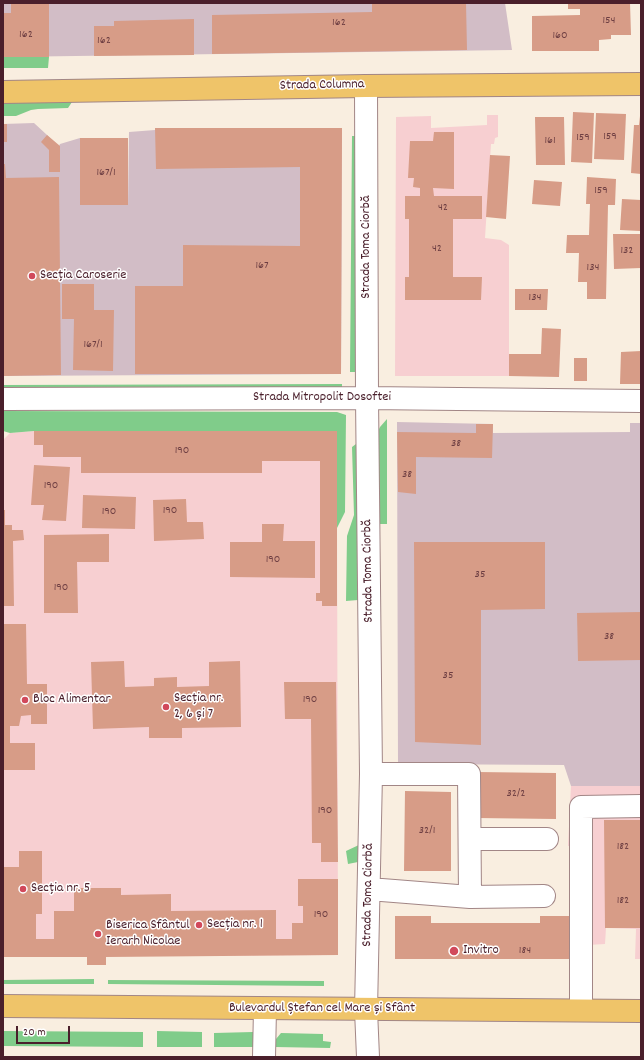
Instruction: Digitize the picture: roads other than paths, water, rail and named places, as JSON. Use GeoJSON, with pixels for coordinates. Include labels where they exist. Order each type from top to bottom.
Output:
{"type":"FeatureCollection","features":[{"type":"Feature","properties":{"kind":"main road","name":"Strada Columna"},"geometry":{"type":"LineString","coordinates":[[3,92],[366,86],[641,84]]}},
{"type":"Feature","properties":{"kind":"main road","name":"Bulevardul Ștefan cel Mare și Sfânt"},"geometry":{"type":"LineString","coordinates":[[3,1006],[641,1011]]}},
{"type":"Feature","properties":{"kind":"street","name":"Strada Toma Ciorbă"},"geometry":{"type":"LineString","coordinates":[[366,86],[367,398],[371,774],[366,1010],[368,1057]]}},
{"type":"Feature","properties":{"kind":"street","name":"Strada Mitropolit Dosoftei"},"geometry":{"type":"LineString","coordinates":[[3,399],[367,398],[641,401]]}},
{"type":"Feature","properties":{"kind":"street"},"geometry":{"type":"LineString","coordinates":[[371,774],[469,774],[470,897]]}},
{"type":"Feature","properties":{"kind":"street"},"geometry":{"type":"LineString","coordinates":[[581,1010],[581,807],[641,806]]}},
{"type":"Feature","properties":{"kind":"street"},"geometry":{"type":"LineString","coordinates":[[470,839],[547,839]]}},
{"type":"Feature","properties":{"kind":"street"},"geometry":{"type":"LineString","coordinates":[[369,889],[470,897],[544,896]]}},
{"type":"Feature","properties":{"kind":"street"},"geometry":{"type":"LineString","coordinates":[[264,1057],[265,1009]]}},
{"type":"Feature","properties":{"kind":"place","name":"Secția Caroserie"},"geometry":{"type":"Point","coordinates":[32,276]}},
{"type":"Feature","properties":{"kind":"place","name":"Bloc Alimentar"},"geometry":{"type":"Point","coordinates":[25,700]}},
{"type":"Feature","properties":{"kind":"place","name":"Secția nr. 2, 6 și 7"},"geometry":{"type":"Point","coordinates":[166,707]}},
{"type":"Feature","properties":{"kind":"place","name":"Secția nr. 5"},"geometry":{"type":"Point","coordinates":[23,889]}},
{"type":"Feature","properties":{"kind":"place","name":"Secția nr. 1"},"geometry":{"type":"Point","coordinates":[199,925]}},
{"type":"Feature","properties":{"kind":"place","name":"Biserica Sfântul Ierarh Nicolae"},"geometry":{"type":"Point","coordinates":[98,934]}},
{"type":"Feature","properties":{"kind":"place","name":"Invitro"},"geometry":{"type":"Point","coordinates":[454,951]}}]}
